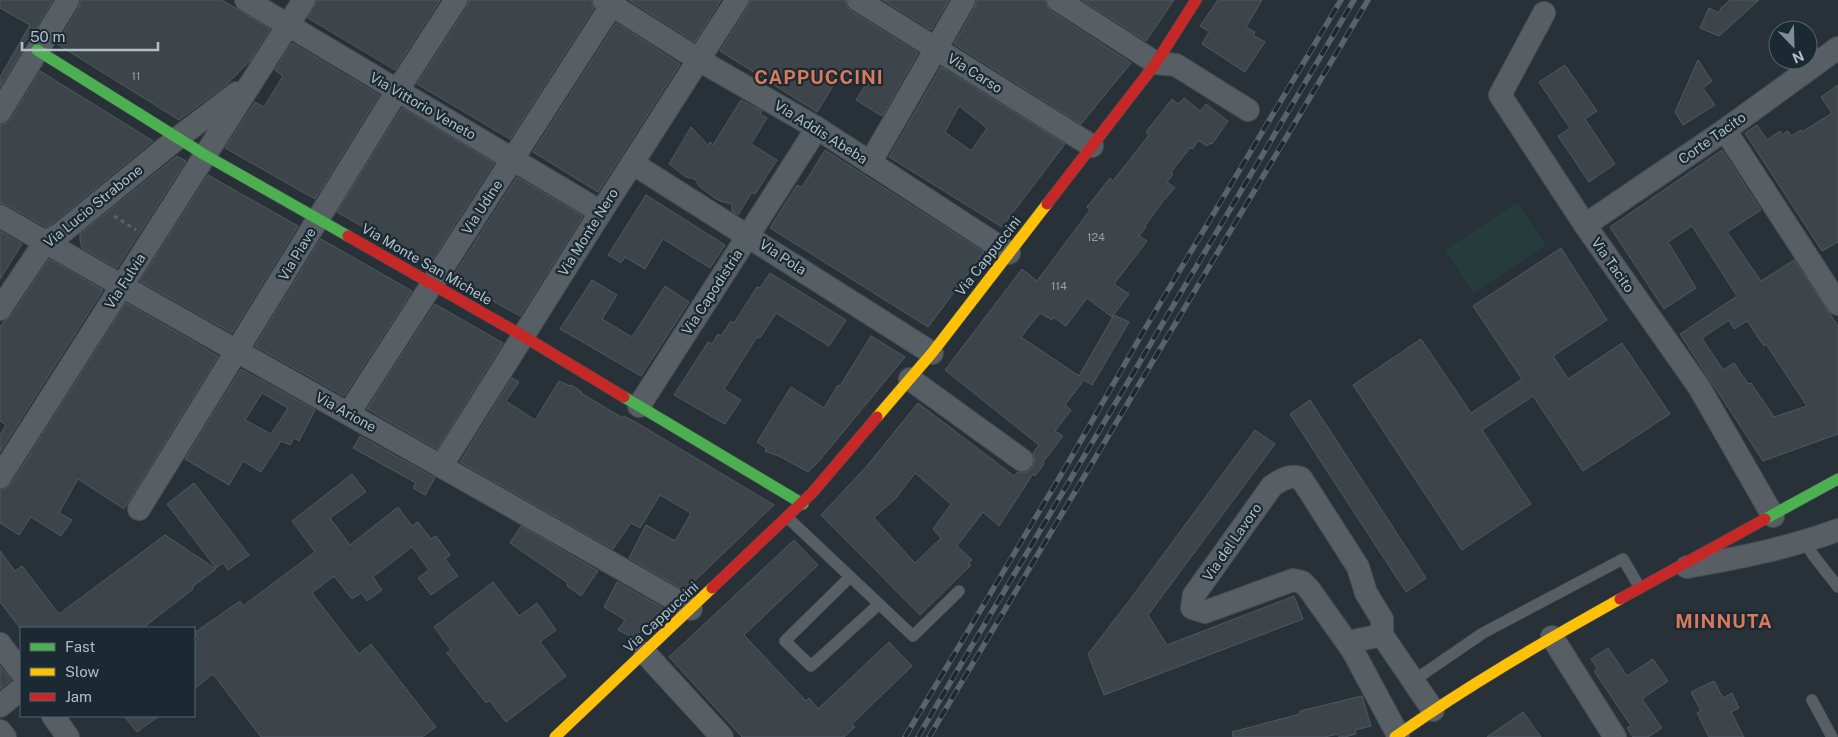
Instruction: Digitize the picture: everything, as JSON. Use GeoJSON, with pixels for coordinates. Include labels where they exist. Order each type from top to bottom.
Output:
{"type":"FeatureCollection","features":[{"type":"Feature","properties":{"kind":"street"},"geometry":{"type":"LineString","coordinates":[[0,112],[68,0]]}},
{"type":"Feature","properties":{"kind":"street","name":"Via Vittorio Veneto"},"geometry":{"type":"LineString","coordinates":[[246,0],[601,212]]}},
{"type":"Feature","properties":{"kind":"street","name":"Via Fulvia"},"geometry":{"type":"LineString","coordinates":[[0,477],[304,0]]}},
{"type":"Feature","properties":{"kind":"street","name":"Via Piave"},"geometry":{"type":"LineString","coordinates":[[139,509],[396,91],[456,0]]}},
{"type":"Feature","properties":{"kind":"street","name":"Via Monte Nero"},"geometry":{"type":"LineString","coordinates":[[442,465],[737,0]]}},
{"type":"Feature","properties":{"kind":"street","name":"Via Carso"},"geometry":{"type":"LineString","coordinates":[[858,0],[1092,146]]}},
{"type":"Feature","properties":{"kind":"street"},"geometry":{"type":"LineString","coordinates":[[870,163],[964,0]]}},
{"type":"Feature","properties":{"kind":"street"},"geometry":{"type":"LineString","coordinates":[[1058,0],[1156,63],[1176,65],[1248,110]]}},
{"type":"Feature","properties":{"kind":"street","name":"Via Cappuccini"},"geometry":{"type":"LineString","coordinates":[[555,737],[803,504],[932,353],[1010,253],[1156,63],[1196,0]]}},
{"type":"Feature","properties":{"kind":"street","name":"Via Addis Abeba"},"geometry":{"type":"LineString","coordinates":[[610,2],[699,60],[817,128],[1010,253]]}},
{"type":"Feature","properties":{"kind":"street","name":"Via Udine"},"geometry":{"type":"LineString","coordinates":[[349,413],[513,159],[610,2]]}},
{"type":"Feature","properties":{"kind":"street","name":"Via Tacito"},"geometry":{"type":"LineString","coordinates":[[1544,13],[1500,94],[1585,225],[1699,387],[1773,516]]}},
{"type":"Feature","properties":{"kind":"street","name":"Corte Tacito"},"geometry":{"type":"LineString","coordinates":[[1585,225],[1725,130],[1838,48]]}},
{"type":"Feature","properties":{"kind":"street","name":"Via Monte San Michele"},"geometry":{"type":"LineString","coordinates":[[37,50],[206,155],[523,336],[803,504]]}},
{"type":"Feature","properties":{"kind":"street","name":"Via Fulvia"},"geometry":{"type":"LineString","coordinates":[[179,138],[249,85]]}},
{"type":"Feature","properties":{"kind":"street","name":"Via Capodistria"},"geometry":{"type":"LineString","coordinates":[[639,406],[817,128]]}},
{"type":"Feature","properties":{"kind":"street"},"geometry":{"type":"LineString","coordinates":[[1725,130],[1838,304]]}},
{"type":"Feature","properties":{"kind":"street","name":"Via Lucio Strabone"},"geometry":{"type":"LineString","coordinates":[[0,308],[45,242],[60,234],[179,138]]}},
{"type":"Feature","properties":{"kind":"street","name":"Via Pola"},"geometry":{"type":"LineString","coordinates":[[632,163],[932,353]]}},
{"type":"Feature","properties":{"kind":"street","name":"Via Arione"},"geometry":{"type":"LineString","coordinates":[[0,216],[237,352],[442,465],[691,609]]}},
{"type":"Feature","properties":{"kind":"street"},"geometry":{"type":"LineString","coordinates":[[910,379],[1022,460]]}},
{"type":"Feature","properties":{"kind":"street","name":"Via del Lavoro"},"geometry":{"type":"LineString","coordinates":[[1433,710],[1382,635],[1382,619],[1366,594],[1358,567],[1301,478],[1294,476],[1281,480],[1272,486],[1194,595],[1192,608],[1205,612],[1292,580],[1302,582],[1319,601],[1353,650],[1397,736],[1433,710],[1552,637],[1838,479]]}},
{"type":"Feature","properties":{"kind":"street","name":"Via del Lavoro"},"geometry":{"type":"LineString","coordinates":[[1672,570],[1753,556],[1805,542],[1838,530]]}},
{"type":"Feature","properties":{"kind":"street"},"geometry":{"type":"LineString","coordinates":[[1353,650],[1358,640],[1382,635]]}},
{"type":"Feature","properties":{"kind":"street"},"geometry":{"type":"LineString","coordinates":[[1552,637],[1615,737]]}},
{"type":"Feature","properties":{"kind":"street"},"geometry":{"type":"LineString","coordinates":[[0,644],[20,671]]}},
{"type":"Feature","properties":{"kind":"street"},"geometry":{"type":"LineString","coordinates":[[645,653],[722,737]]}},
{"type":"Feature","properties":{"kind":"street"},"geometry":{"type":"LineString","coordinates":[[0,706],[20,690]]}},
{"type":"Feature","properties":{"kind":"street"},"geometry":{"type":"LineString","coordinates":[[54,717],[68,737]]}},
{"type":"Feature","properties":{"kind":"street"},"geometry":{"type":"LineString","coordinates":[[0,731],[5,737]]}},
{"type":"Feature","properties":{"kind":"lane"},"geometry":{"type":"LineString","coordinates":[[788,518],[913,636],[959,592]]}},
{"type":"Feature","properties":{"kind":"lane"},"geometry":{"type":"LineString","coordinates":[[1805,542],[1838,587]]}},
{"type":"Feature","properties":{"kind":"lane"},"geometry":{"type":"LineString","coordinates":[[1414,681],[1483,633],[1623,559],[1640,588]]}},
{"type":"Feature","properties":{"kind":"lane"},"geometry":{"type":"LineString","coordinates":[[850,577],[785,641],[811,666],[879,604]]}},
{"type":"Feature","properties":{"kind":"lane"},"geometry":{"type":"LineString","coordinates":[[1812,700],[1832,737]]}},
{"type":"Feature","properties":{"kind":"path"},"geometry":{"type":"LineString","coordinates":[[96,204],[151,240]]}},
{"type":"Feature","properties":{"kind":"green space"},"geometry":{"type":"Polygon","coordinates":[[[1518,202],[1546,245],[1473,293],[1445,250],[1518,202]]]}},
{"type":"Feature","properties":{"kind":"building"},"geometry":{"type":"Polygon","coordinates":[[[0,0],[53,0],[31,36],[24,42],[22,51],[0,87],[0,77],[30,25],[0,8],[0,0]]]}},
{"type":"Feature","properties":{"kind":"building"},"geometry":{"type":"Polygon","coordinates":[[[81,0],[222,0],[270,29],[250,61],[226,85],[179,120],[57,44],[79,7],[81,0]]]}},
{"type":"Feature","properties":{"kind":"building"},"geometry":{"type":"Polygon","coordinates":[[[317,0],[440,0],[395,70],[308,18],[317,0]]]}},
{"type":"Feature","properties":{"kind":"building"},"geometry":{"type":"Polygon","coordinates":[[[469,0],[591,0],[594,8],[510,139],[417,84],[467,7],[469,0]]]}},
{"type":"Feature","properties":{"kind":"building"},"geometry":{"type":"Polygon","coordinates":[[[629,0],[721,0],[695,42],[629,0]]]}},
{"type":"Feature","properties":{"kind":"building"},"geometry":{"type":"Polygon","coordinates":[[[750,0],[845,0],[847,7],[851,11],[918,53],[882,116],[856,100],[866,84],[843,69],[817,112],[720,51],[748,7],[750,0]]]}},
{"type":"Feature","properties":{"kind":"building"},"geometry":{"type":"Polygon","coordinates":[[[883,0],[949,0],[931,30],[883,0]]]}},
{"type":"Feature","properties":{"kind":"building"},"geometry":{"type":"Polygon","coordinates":[[[977,0],[1045,0],[1051,11],[1131,63],[1081,124],[954,44],[977,0]]]}},
{"type":"Feature","properties":{"kind":"building"},"geometry":{"type":"Polygon","coordinates":[[[1082,0],[1174,0],[1146,41],[1082,0]]]}},
{"type":"Feature","properties":{"kind":"building"},"geometry":{"type":"Polygon","coordinates":[[[1218,0],[1262,0],[1246,27],[1255,32],[1253,35],[1265,42],[1245,72],[1202,44],[1209,32],[1200,26],[1218,0]]]}},
{"type":"Feature","properties":{"kind":"building"},"geometry":{"type":"Polygon","coordinates":[[[1730,0],[1759,0],[1719,36],[1700,28],[1709,8],[1719,13],[1721,8],[1730,0]]]}},
{"type":"Feature","properties":{"kind":"building"},"geometry":{"type":"Polygon","coordinates":[[[616,23],[680,64],[598,192],[533,152],[616,23]]]}},
{"type":"Feature","properties":{"kind":"building"},"geometry":{"type":"Polygon","coordinates":[[[292,43],[379,95],[315,199],[225,148],[255,102],[264,107],[283,76],[275,70],[292,43]]]}},
{"type":"Feature","properties":{"kind":"building"},"geometry":{"type":"Polygon","coordinates":[[[1698,60],[1712,81],[1703,88],[1715,105],[1683,125],[1675,112],[1698,60]]]}},
{"type":"Feature","properties":{"kind":"building"},"geometry":{"type":"Polygon","coordinates":[[[1565,65],[1597,111],[1585,119],[1615,164],[1589,182],[1558,136],[1570,128],[1539,82],[1565,65]]]}},
{"type":"Feature","properties":{"kind":"building"},"geometry":{"type":"Polygon","coordinates":[[[941,67],[1065,144],[1002,227],[889,157],[941,67]],[[959,106],[945,132],[971,151],[987,128],[959,106]]]}},
{"type":"Feature","properties":{"kind":"building"},"geometry":{"type":"Polygon","coordinates":[[[40,71],[153,141],[46,227],[0,203],[0,125],[7,123],[11,119],[40,71]]]}},
{"type":"Feature","properties":{"kind":"building"},"geometry":{"type":"Polygon","coordinates":[[[1838,85],[1838,242],[1822,251],[1745,133],[1757,125],[1767,140],[1780,131],[1782,135],[1788,131],[1791,136],[1801,130],[1802,132],[1832,113],[1821,97],[1838,85]]]}},
{"type":"Feature","properties":{"kind":"building"},"geometry":{"type":"Polygon","coordinates":[[[1184,98],[1200,111],[1206,104],[1228,121],[1212,144],[1210,143],[1207,146],[1198,140],[1193,149],[1190,148],[1171,172],[1173,174],[1167,182],[1175,188],[1145,226],[1139,236],[1147,241],[1114,284],[1129,294],[1112,317],[1087,298],[1066,326],[1053,317],[1052,320],[1040,313],[1021,337],[1079,376],[1114,315],[1129,322],[1092,385],[1084,380],[1065,405],[1071,410],[1055,431],[1063,436],[1043,462],[1044,464],[1035,476],[1033,474],[999,526],[983,512],[957,546],[972,560],[968,563],[971,565],[920,615],[821,515],[866,467],[918,403],[1014,476],[1018,472],[1027,472],[1032,468],[1035,461],[1033,453],[1039,445],[945,370],[1022,269],[1037,281],[1090,210],[1087,207],[1110,178],[1113,181],[1149,135],[1146,132],[1172,99],[1178,104],[1184,98]],[[915,473],[896,498],[874,518],[915,563],[941,538],[933,529],[951,504],[915,473]]]}},
{"type":"Feature","properties":{"kind":"building"},"geometry":{"type":"Polygon","coordinates":[[[741,100],[762,111],[760,114],[767,118],[751,144],[777,160],[755,194],[752,192],[738,215],[732,211],[732,204],[720,201],[712,196],[699,186],[695,179],[686,177],[669,164],[691,127],[708,145],[710,142],[713,145],[741,100]]]}},
{"type":"Feature","properties":{"kind":"building"},"geometry":{"type":"Polygon","coordinates":[[[402,108],[494,163],[429,265],[337,212],[402,108]]]}},
{"type":"Feature","properties":{"kind":"building"},"geometry":{"type":"Polygon","coordinates":[[[825,150],[984,252],[928,327],[770,228],[797,185],[802,187],[825,150]]]}},
{"type":"Feature","properties":{"kind":"building"},"geometry":{"type":"Polygon","coordinates":[[[1722,150],[1761,210],[1727,232],[1761,281],[1794,260],[1838,326],[1838,434],[1763,461],[1680,334],[1737,296],[1692,226],[1668,242],[1696,288],[1664,309],[1610,227],[1722,150]],[[1729,320],[1702,338],[1723,370],[1734,363],[1748,384],[1751,383],[1774,417],[1807,406],[1766,344],[1764,346],[1747,321],[1734,329],[1729,320]]]}},
{"type":"Feature","properties":{"kind":"building"},"geometry":{"type":"Polygon","coordinates":[[[177,156],[186,161],[117,268],[82,248],[80,234],[177,156]]]}},
{"type":"Feature","properties":{"kind":"building"},"geometry":{"type":"Polygon","coordinates":[[[208,175],[298,226],[232,333],[140,281],[208,175]]]}},
{"type":"Feature","properties":{"kind":"building"},"geometry":{"type":"Polygon","coordinates":[[[517,177],[583,216],[520,316],[452,278],[517,177]]]}},
{"type":"Feature","properties":{"kind":"building"},"geometry":{"type":"Polygon","coordinates":[[[646,195],[725,245],[710,268],[663,239],[645,269],[625,257],[621,263],[608,255],[646,195]]]}},
{"type":"Feature","properties":{"kind":"building"},"geometry":{"type":"Polygon","coordinates":[[[0,231],[22,244],[0,279],[0,231]]]}},
{"type":"Feature","properties":{"kind":"building"},"geometry":{"type":"Polygon","coordinates":[[[321,239],[412,291],[344,396],[255,346],[321,239]]]}},
{"type":"Feature","properties":{"kind":"building"},"geometry":{"type":"Polygon","coordinates":[[[1561,248],[1607,320],[1553,356],[1568,379],[1622,343],[1670,414],[1583,471],[1533,396],[1482,430],[1531,504],[1462,550],[1353,385],[1421,339],[1471,413],[1522,379],[1473,306],[1561,248]]]}},
{"type":"Feature","properties":{"kind":"building"},"geometry":{"type":"Polygon","coordinates":[[[49,259],[103,290],[0,452],[0,435],[6,425],[0,421],[0,327],[11,316],[49,259]]]}},
{"type":"Feature","properties":{"kind":"building"},"geometry":{"type":"Polygon","coordinates":[[[770,273],[846,320],[829,346],[776,313],[760,338],[757,337],[724,389],[741,400],[725,424],[674,395],[708,342],[712,344],[718,334],[721,336],[731,321],[734,323],[757,287],[760,288],[770,273]]]}},
{"type":"Feature","properties":{"kind":"building"},"geometry":{"type":"Polygon","coordinates":[[[592,280],[617,295],[602,319],[632,337],[665,286],[689,302],[641,376],[560,329],[592,280]]]}},
{"type":"Feature","properties":{"kind":"building"},"geometry":{"type":"Polygon","coordinates":[[[126,303],[218,356],[124,509],[78,479],[59,513],[72,520],[61,536],[31,517],[19,535],[0,523],[0,490],[11,484],[126,303]]]}},
{"type":"Feature","properties":{"kind":"building"},"geometry":{"type":"Polygon","coordinates":[[[435,304],[503,343],[437,449],[367,409],[435,304]]]}},
{"type":"Feature","properties":{"kind":"building"},"geometry":{"type":"Polygon","coordinates":[[[871,336],[905,357],[819,461],[808,472],[781,457],[765,451],[766,448],[757,442],[791,387],[824,408],[871,336]]]}},
{"type":"Feature","properties":{"kind":"building"},"geometry":{"type":"Polygon","coordinates":[[[241,369],[315,410],[299,441],[294,438],[290,445],[281,441],[261,472],[243,461],[229,485],[185,459],[241,369]],[[262,393],[245,420],[271,434],[288,408],[262,393]]]}},
{"type":"Feature","properties":{"kind":"building"},"geometry":{"type":"Polygon","coordinates":[[[512,378],[519,382],[506,401],[535,420],[559,381],[571,385],[623,418],[624,416],[642,426],[774,505],[685,590],[682,589],[629,558],[646,525],[675,541],[691,513],[660,495],[640,528],[631,523],[613,549],[460,462],[512,378]]]}},
{"type":"Feature","properties":{"kind":"building"},"geometry":{"type":"Polygon","coordinates":[[[1310,400],[1426,578],[1406,592],[1290,414],[1310,400]]]}},
{"type":"Feature","properties":{"kind":"building"},"geometry":{"type":"Polygon","coordinates":[[[1255,430],[1275,444],[1148,615],[1167,645],[1294,596],[1303,619],[1104,695],[1088,654],[1255,430]]]}},
{"type":"Feature","properties":{"kind":"building"},"geometry":{"type":"Polygon","coordinates":[[[360,436],[435,478],[425,495],[413,488],[416,483],[353,448],[360,436]]]}},
{"type":"Feature","properties":{"kind":"building"},"geometry":{"type":"Polygon","coordinates":[[[352,474],[366,492],[330,518],[350,545],[398,507],[412,526],[418,522],[431,539],[436,536],[450,555],[445,559],[458,576],[431,595],[418,578],[429,570],[412,547],[373,577],[382,590],[367,601],[361,593],[352,599],[334,576],[312,593],[359,654],[371,644],[436,727],[422,737],[261,737],[213,674],[195,688],[195,642],[198,640],[195,632],[240,601],[243,606],[315,552],[292,521],[352,474]]]}},
{"type":"Feature","properties":{"kind":"building"},"geometry":{"type":"Polygon","coordinates":[[[194,483],[249,555],[228,570],[223,563],[216,568],[167,504],[194,483]]]}},
{"type":"Feature","properties":{"kind":"building"},"geometry":{"type":"Polygon","coordinates":[[[521,526],[598,571],[581,596],[567,586],[568,583],[510,543],[521,526]]]}},
{"type":"Feature","properties":{"kind":"building"},"geometry":{"type":"Polygon","coordinates":[[[165,535],[216,569],[144,627],[20,628],[0,602],[0,551],[15,571],[22,566],[59,614],[165,535]]]}},
{"type":"Feature","properties":{"kind":"building"},"geometry":{"type":"Polygon","coordinates":[[[794,540],[818,565],[744,635],[806,701],[809,698],[818,709],[889,642],[912,666],[852,724],[855,727],[844,737],[742,737],[669,657],[794,540]]]}},
{"type":"Feature","properties":{"kind":"building"},"geometry":{"type":"Polygon","coordinates":[[[493,582],[519,616],[537,603],[556,630],[540,642],[566,676],[506,722],[489,700],[486,703],[447,653],[451,650],[434,627],[493,582]]]}},
{"type":"Feature","properties":{"kind":"building"},"geometry":{"type":"Polygon","coordinates":[[[617,582],[663,608],[634,638],[618,630],[625,620],[604,607],[617,582]]]}},
{"type":"Feature","properties":{"kind":"building"},"geometry":{"type":"Polygon","coordinates":[[[1608,648],[1627,676],[1653,659],[1668,681],[1642,699],[1662,728],[1648,737],[1633,737],[1627,728],[1631,726],[1594,671],[1597,668],[1591,659],[1608,648]]]}},
{"type":"Feature","properties":{"kind":"building"},"geometry":{"type":"Polygon","coordinates":[[[0,666],[11,680],[0,689],[0,666]]]}},
{"type":"Feature","properties":{"kind":"building"},"geometry":{"type":"Polygon","coordinates":[[[1714,681],[1723,698],[1732,693],[1739,708],[1731,712],[1744,737],[1709,737],[1697,713],[1701,711],[1691,692],[1714,681]]]}},
{"type":"Feature","properties":{"kind":"building"},"geometry":{"type":"Polygon","coordinates":[[[1362,696],[1371,726],[1355,730],[1356,734],[1345,737],[1339,737],[1338,734],[1325,737],[1233,737],[1232,732],[1300,714],[1300,711],[1362,696]]]}},
{"type":"Feature","properties":{"kind":"building"},"geometry":{"type":"Polygon","coordinates":[[[1523,712],[1541,737],[1487,737],[1523,712]]]}},
{"type":"Feature","properties":{"kind":"building"},"geometry":{"type":"Polygon","coordinates":[[[125,717],[158,717],[137,732],[125,717]]]}},
{"type":"Feature","properties":{"kind":"railway"},"geometry":{"type":"LineString","coordinates":[[905,737],[1341,0]]}},
{"type":"Feature","properties":{"kind":"railway"},"geometry":{"type":"LineString","coordinates":[[918,737],[1354,0]]}},
{"type":"Feature","properties":{"kind":"railway"},"geometry":{"type":"LineString","coordinates":[[929,737],[1368,0]]}},
{"type":"Feature","properties":{"kind":"traffic: fast"},"geometry":{"type":"LineString","coordinates":[[37,50],[205,155],[348,236]]}},
{"type":"Feature","properties":{"kind":"traffic: fast"},"geometry":{"type":"LineString","coordinates":[[624,397],[803,504]]}},
{"type":"Feature","properties":{"kind":"traffic: fast"},"geometry":{"type":"LineString","coordinates":[[1765,519],[1838,479]]}},
{"type":"Feature","properties":{"kind":"traffic: slow"},"geometry":{"type":"LineString","coordinates":[[877,417],[932,353],[1047,204]]}},
{"type":"Feature","properties":{"kind":"traffic: slow"},"geometry":{"type":"LineString","coordinates":[[555,737],[712,588]]}},
{"type":"Feature","properties":{"kind":"traffic: slow"},"geometry":{"type":"LineString","coordinates":[[1395,737],[1506,665],[1620,599]]}},
{"type":"Feature","properties":{"kind":"traffic: jam"},"geometry":{"type":"LineString","coordinates":[[1047,204],[1156,63],[1196,0]]}},
{"type":"Feature","properties":{"kind":"traffic: jam"},"geometry":{"type":"LineString","coordinates":[[348,236],[523,336],[624,397]]}},
{"type":"Feature","properties":{"kind":"traffic: jam"},"geometry":{"type":"LineString","coordinates":[[712,588],[812,493],[877,417]]}},
{"type":"Feature","properties":{"kind":"traffic: jam"},"geometry":{"type":"LineString","coordinates":[[1620,599],[1765,519]]}},
{"type":"Feature","properties":{"kind":"district","name":"CAPPUCCINI"},"geometry":{"type":"Point","coordinates":[819,77]}},
{"type":"Feature","properties":{"kind":"district","name":"MINNUTA"},"geometry":{"type":"Point","coordinates":[1724,621]}}]}
